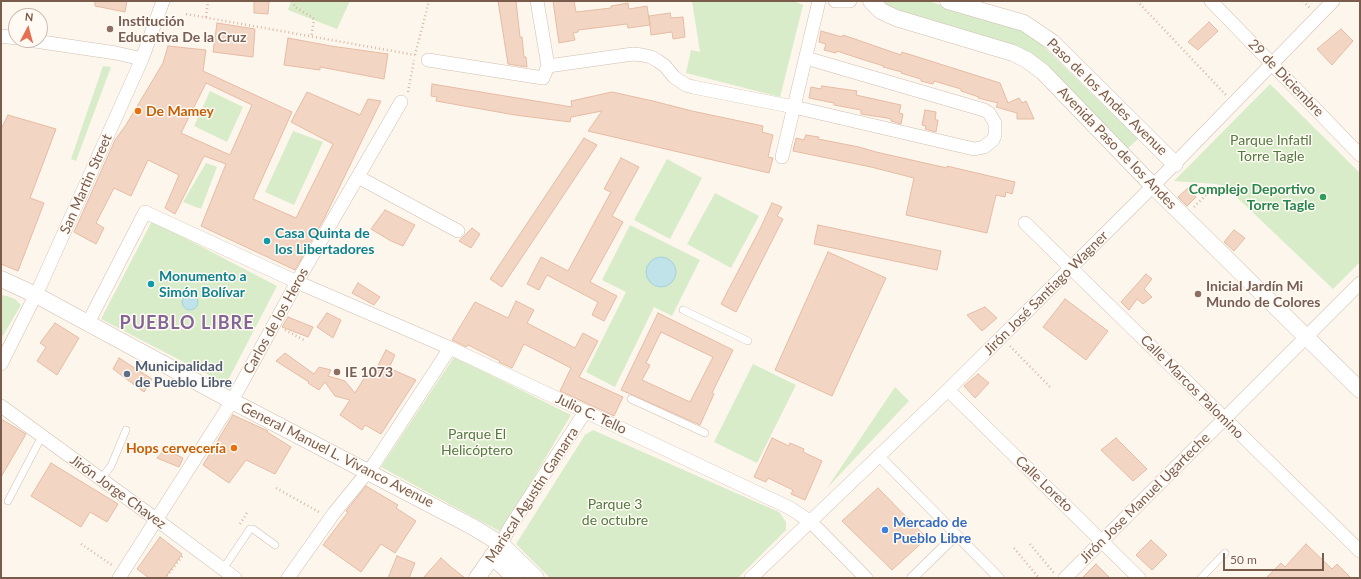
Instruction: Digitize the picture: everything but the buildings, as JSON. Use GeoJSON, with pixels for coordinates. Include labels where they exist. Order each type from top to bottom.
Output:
{"type":"FeatureCollection","features":[{"type":"Feature","properties":{"kind":"street","name":"San Martin Street"},"geometry":{"type":"LineString","coordinates":[[1,364],[36,295],[142,59],[163,1]]}},
{"type":"Feature","properties":{"kind":"street"},"geometry":{"type":"LineString","coordinates":[[428,60],[543,78],[548,66],[537,1]]}},
{"type":"Feature","properties":{"kind":"street"},"geometry":{"type":"LineString","coordinates":[[782,157],[819,1]]}},
{"type":"Feature","properties":{"kind":"street"},"geometry":{"type":"LineString","coordinates":[[835,1],[850,1]]}},
{"type":"Feature","properties":{"kind":"street","name":"Avenida Paso de los Andes"},"geometry":{"type":"LineString","coordinates":[[871,1],[881,11],[896,18],[1013,53],[1027,60],[1043,72],[1153,186],[1360,390]]}},
{"type":"Feature","properties":{"kind":"street","name":"Paso de los Andes Avenue"},"geometry":{"type":"LineString","coordinates":[[948,1],[1024,23],[1052,42],[1175,164]]}},
{"type":"Feature","properties":{"kind":"street","name":"29 de Diciembre"},"geometry":{"type":"LineString","coordinates":[[1211,1],[1360,155]]}},
{"type":"Feature","properties":{"kind":"street","name":"Jirón José Santiago Wagner"},"geometry":{"type":"LineString","coordinates":[[751,578],[948,390],[1175,164],[1334,1]]}},
{"type":"Feature","properties":{"kind":"street"},"geometry":{"type":"LineString","coordinates":[[48,43],[116,53],[142,59]]}},
{"type":"Feature","properties":{"kind":"street"},"geometry":{"type":"LineString","coordinates":[[548,66],[633,54],[642,55],[658,61],[665,66],[674,77],[686,85],[794,107],[974,149],[984,147],[993,140],[995,135],[995,123],[989,113],[984,110],[806,58]]}},
{"type":"Feature","properties":{"kind":"street","name":"Carlos de los Heros"},"geometry":{"type":"LineString","coordinates":[[121,575],[158,520],[232,401],[297,282],[401,102]]}},
{"type":"Feature","properties":{"kind":"street"},"geometry":{"type":"LineString","coordinates":[[358,177],[458,231]]}},
{"type":"Feature","properties":{"kind":"street","name":"Julio C. Tello"},"geometry":{"type":"LineString","coordinates":[[88,323],[145,212],[297,282],[450,348],[790,508],[811,522],[866,578]]}},
{"type":"Feature","properties":{"kind":"street","name":"Calle Marcos Palomino"},"geometry":{"type":"LineString","coordinates":[[1025,223],[1360,551]]}},
{"type":"Feature","properties":{"kind":"street","name":"General Manuel L. Vivanco Avenue"},"geometry":{"type":"LineString","coordinates":[[1,279],[36,295],[232,401],[473,527],[496,550],[536,578]]}},
{"type":"Feature","properties":{"kind":"street","name":"Jirón Jose Manuel Ugarteche"},"geometry":{"type":"LineString","coordinates":[[1065,578],[1360,283]]}},
{"type":"Feature","properties":{"kind":"street"},"geometry":{"type":"LineString","coordinates":[[288,578],[330,519],[368,471],[450,348]]}},
{"type":"Feature","properties":{"kind":"street","name":"Calle Loreto"},"geometry":{"type":"LineString","coordinates":[[948,390],[1139,578]]}},
{"type":"Feature","properties":{"kind":"street","name":"Jirón Jorge Chavez"},"geometry":{"type":"LineString","coordinates":[[1,406],[235,578]]}},
{"type":"Feature","properties":{"kind":"street","name":"Mariscal Agustin Gamarra"},"geometry":{"type":"LineString","coordinates":[[478,578],[585,412]]}},
{"type":"Feature","properties":{"kind":"street"},"geometry":{"type":"LineString","coordinates":[[879,456],[999,578]]}},
{"type":"Feature","properties":{"kind":"street"},"geometry":{"type":"LineString","coordinates":[[912,578],[956,535]]}},
{"type":"Feature","properties":{"kind":"street","name":"General Manuel L. Vivanco Avenue"},"geometry":{"type":"LineString","coordinates":[[496,550],[515,578]]}},
{"type":"Feature","properties":{"kind":"lane"},"geometry":{"type":"LineString","coordinates":[[683,310],[748,341]]}},
{"type":"Feature","properties":{"kind":"lane"},"geometry":{"type":"LineString","coordinates":[[632,399],[705,434]]}},
{"type":"Feature","properties":{"kind":"lane"},"geometry":{"type":"LineString","coordinates":[[102,479],[111,466],[126,430]]}},
{"type":"Feature","properties":{"kind":"lane"},"geometry":{"type":"LineString","coordinates":[[8,501],[42,436]]}},
{"type":"Feature","properties":{"kind":"lane"},"geometry":{"type":"LineString","coordinates":[[222,569],[250,529],[253,529],[274,545]]}},
{"type":"Feature","properties":{"kind":"lane"},"geometry":{"type":"LineString","coordinates":[[1201,578],[1225,553]]}},
{"type":"Feature","properties":{"kind":"path"},"geometry":{"type":"LineString","coordinates":[[206,17],[208,1]]}},
{"type":"Feature","properties":{"kind":"path"},"geometry":{"type":"LineString","coordinates":[[292,1],[295,7],[312,17],[314,20],[311,37]]}},
{"type":"Feature","properties":{"kind":"path"},"geometry":{"type":"LineString","coordinates":[[1137,1],[1234,103]]}},
{"type":"Feature","properties":{"kind":"path"},"geometry":{"type":"LineString","coordinates":[[186,14],[415,55]]}},
{"type":"Feature","properties":{"kind":"path"},"geometry":{"type":"LineString","coordinates":[[1184,217],[1212,189]]}},
{"type":"Feature","properties":{"kind":"path"},"geometry":{"type":"LineString","coordinates":[[274,324],[306,341]]}},
{"type":"Feature","properties":{"kind":"path"},"geometry":{"type":"LineString","coordinates":[[1001,337],[1050,387]]}},
{"type":"Feature","properties":{"kind":"path"},"geometry":{"type":"LineString","coordinates":[[276,488],[330,519]]}},
{"type":"Feature","properties":{"kind":"path"},"geometry":{"type":"LineString","coordinates":[[81,544],[121,575]]}},
{"type":"Feature","properties":{"kind":"path"},"geometry":{"type":"LineString","coordinates":[[1030,544],[1059,578]]}},
{"type":"Feature","properties":{"kind":"path"},"geometry":{"type":"LineString","coordinates":[[167,576],[190,545]]}},
{"type":"Feature","properties":{"kind":"path"},"geometry":{"type":"LineString","coordinates":[[1014,548],[1039,578]]}},
{"type":"Feature","properties":{"kind":"green space"},"geometry":{"type":"Polygon","coordinates":[[[291,1],[350,1],[337,29],[288,10],[291,1]]]}},
{"type":"Feature","properties":{"kind":"green space"},"geometry":{"type":"Polygon","coordinates":[[[692,1],[793,1],[803,5],[780,97],[686,73],[691,50],[700,52],[692,1]]]}},
{"type":"Feature","properties":{"kind":"green space"},"geometry":{"type":"Polygon","coordinates":[[[882,1],[928,1],[1023,31],[1038,41],[1138,139],[1125,151],[1046,70],[897,11],[882,1]]]}},
{"type":"Feature","properties":{"kind":"green space"},"geometry":{"type":"Polygon","coordinates":[[[103,66],[111,67],[76,161],[71,159],[103,66]]]}},
{"type":"Feature","properties":{"kind":"green space","name":"Parque Infatil Torre Tagle"},"geometry":{"type":"Polygon","coordinates":[[[1270,84],[1360,173],[1360,262],[1333,289],[1225,186],[1174,181],[1270,84]]]}},
{"type":"Feature","properties":{"kind":"green space"},"geometry":{"type":"Polygon","coordinates":[[[210,91],[243,107],[227,142],[194,126],[210,91]]]}},
{"type":"Feature","properties":{"kind":"green space"},"geometry":{"type":"Polygon","coordinates":[[[293,131],[323,142],[294,205],[265,192],[293,131]]]}},
{"type":"Feature","properties":{"kind":"green space"},"geometry":{"type":"Polygon","coordinates":[[[667,159],[702,178],[670,239],[634,220],[667,159]]]}},
{"type":"Feature","properties":{"kind":"green space"},"geometry":{"type":"Polygon","coordinates":[[[206,163],[217,167],[201,209],[183,202],[206,163]]]}},
{"type":"Feature","properties":{"kind":"green space"},"geometry":{"type":"Polygon","coordinates":[[[715,193],[759,216],[731,268],[687,244],[715,193]]]}},
{"type":"Feature","properties":{"kind":"green space"},"geometry":{"type":"Polygon","coordinates":[[[152,221],[277,286],[226,384],[101,319],[152,221]]]}},
{"type":"Feature","properties":{"kind":"green space"},"geometry":{"type":"Polygon","coordinates":[[[630,225],[700,260],[672,316],[654,307],[615,387],[586,372],[626,292],[602,280],[630,225]]]}},
{"type":"Feature","properties":{"kind":"green space"},"geometry":{"type":"Polygon","coordinates":[[[1,295],[15,299],[21,305],[1,339],[1,295]]]}},
{"type":"Feature","properties":{"kind":"green space","name":"Parque El Helicóptero"},"geometry":{"type":"Polygon","coordinates":[[[454,357],[571,415],[501,532],[381,467],[454,357]]]}},
{"type":"Feature","properties":{"kind":"green space"},"geometry":{"type":"Polygon","coordinates":[[[753,364],[796,385],[757,463],[714,442],[753,364]]]}},
{"type":"Feature","properties":{"kind":"green space"},"geometry":{"type":"Polygon","coordinates":[[[895,387],[909,401],[827,488],[895,387]]]}},
{"type":"Feature","properties":{"kind":"green space","name":"Parque 3 de octubre"},"geometry":{"type":"Polygon","coordinates":[[[593,430],[779,512],[786,522],[786,530],[738,578],[550,578],[516,544],[585,435],[593,430]]]}},
{"type":"Feature","properties":{"kind":"water"},"geometry":{"type":"Polygon","coordinates":[[[661,257],[671,262],[676,272],[671,282],[661,287],[651,282],[646,272],[651,262],[661,257]]]}},
{"type":"Feature","properties":{"kind":"water"},"geometry":{"type":"Polygon","coordinates":[[[187,294],[193,294],[198,299],[196,308],[193,310],[187,310],[182,305],[182,299],[187,294]]]}},
{"type":"Feature","properties":{"kind":"place","name":"Institución Educativa De la Cruz"},"geometry":{"type":"Point","coordinates":[110,29]}},
{"type":"Feature","properties":{"kind":"place","name":"De Mamey"},"geometry":{"type":"Point","coordinates":[138,111]}},
{"type":"Feature","properties":{"kind":"place","name":"Complejo Deportivo Torre Tagle"},"geometry":{"type":"Point","coordinates":[1323,197]}},
{"type":"Feature","properties":{"kind":"place","name":"Casa Quinta de los Libertadores"},"geometry":{"type":"Point","coordinates":[267,241]}},
{"type":"Feature","properties":{"kind":"place","name":"Monumento a Simón Bolívar"},"geometry":{"type":"Point","coordinates":[151,284]}},
{"type":"Feature","properties":{"kind":"place","name":"Inicial Jardín Mi Mundo de Colores"},"geometry":{"type":"Point","coordinates":[1198,294]}},
{"type":"Feature","properties":{"kind":"place","name":"IE 1073"},"geometry":{"type":"Point","coordinates":[337,372]}},
{"type":"Feature","properties":{"kind":"place","name":"Municipalidad de Pueblo Libre"},"geometry":{"type":"Point","coordinates":[127,374]}},
{"type":"Feature","properties":{"kind":"place","name":"Hops cervecería"},"geometry":{"type":"Point","coordinates":[234,448]}},
{"type":"Feature","properties":{"kind":"place","name":"Mercado de Pueblo Libre"},"geometry":{"type":"Point","coordinates":[885,530]}},
{"type":"Feature","properties":{"kind":"district","name":"PUEBLO LIBRE"},"geometry":{"type":"Point","coordinates":[187,323]}}]}
